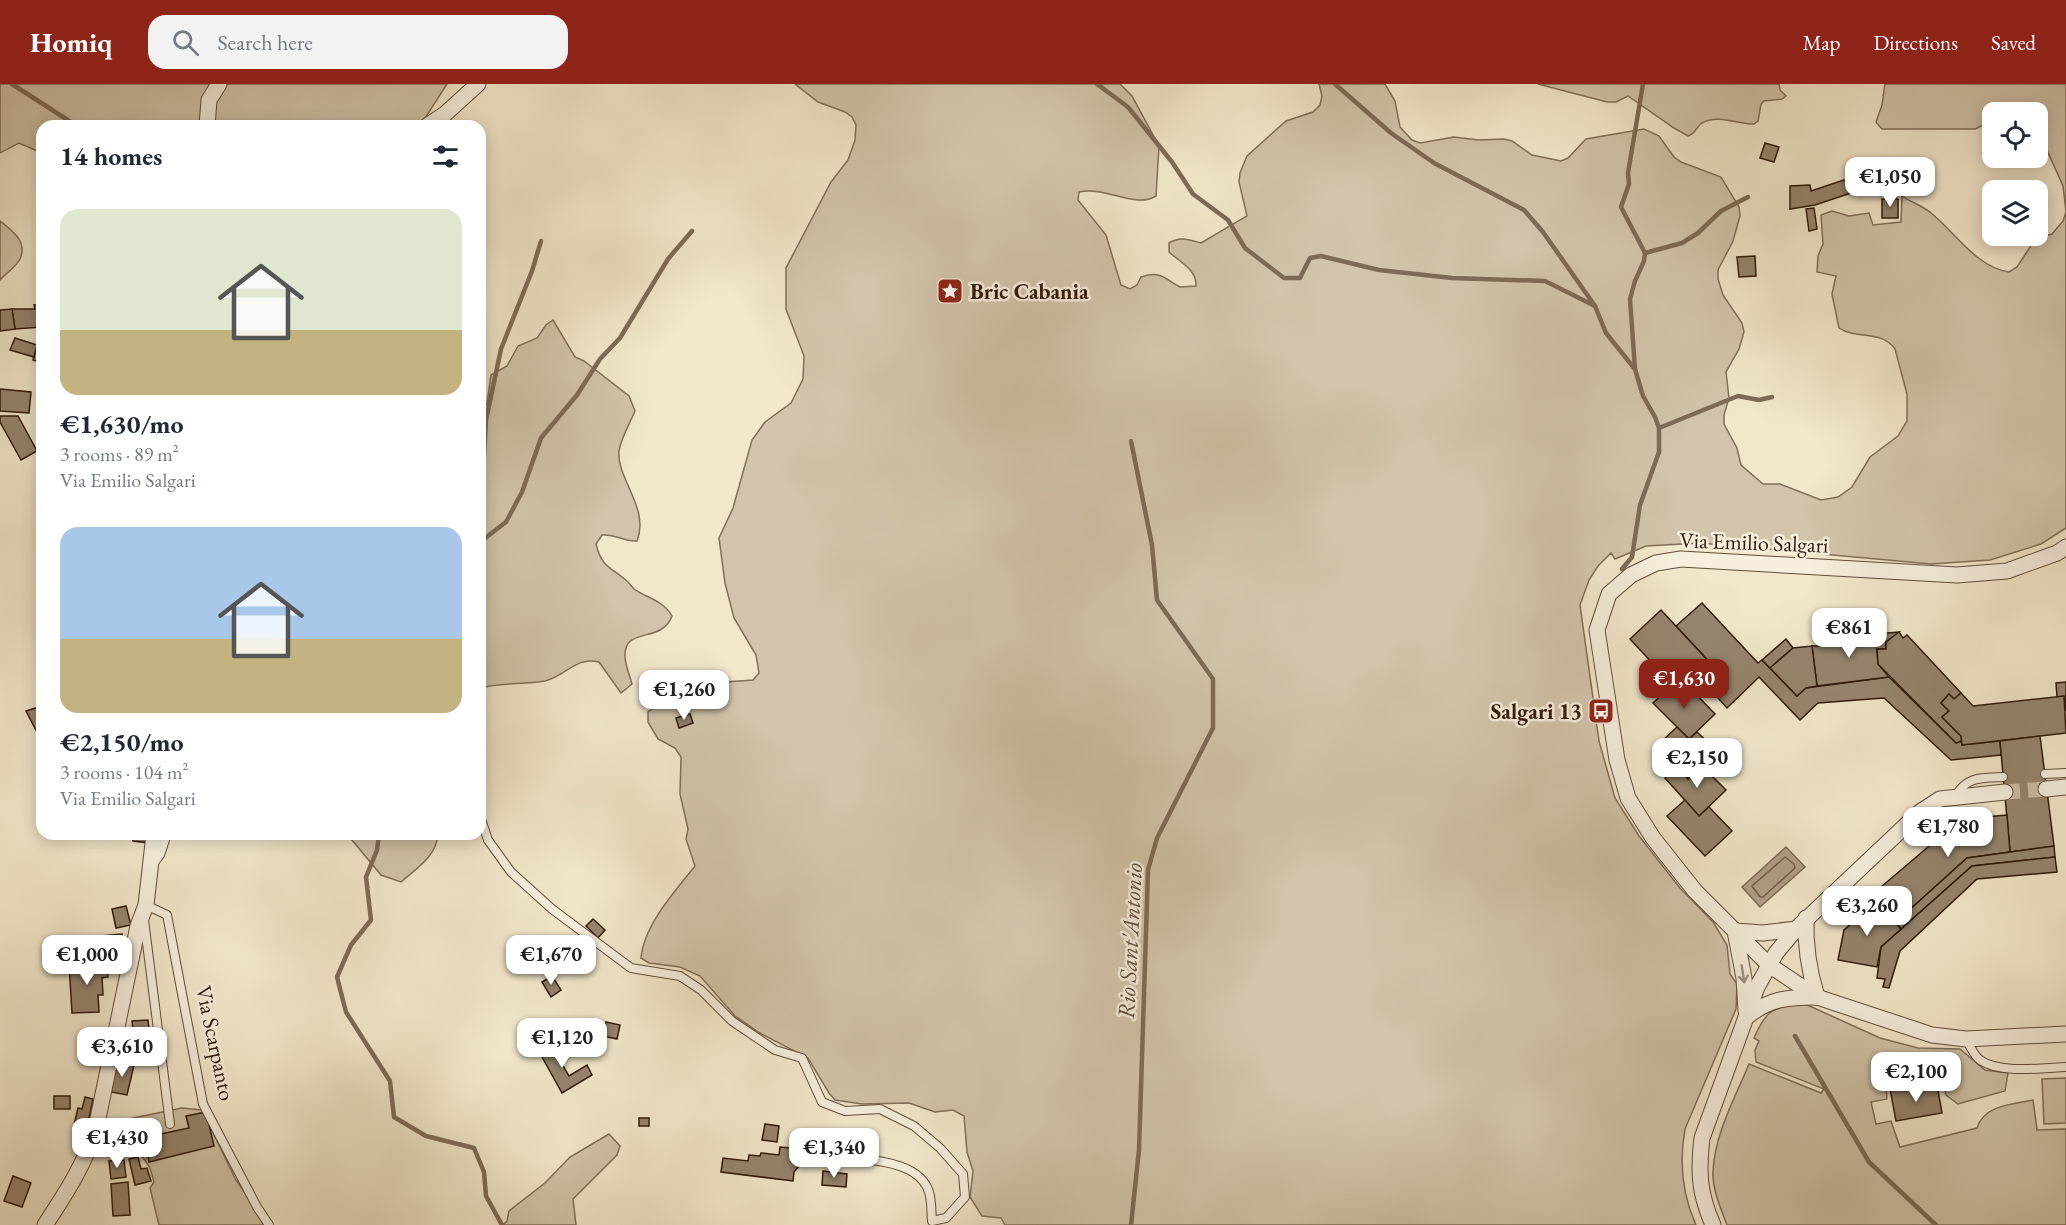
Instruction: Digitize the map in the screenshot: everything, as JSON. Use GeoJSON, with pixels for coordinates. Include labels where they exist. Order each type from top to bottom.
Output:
{"type":"FeatureCollection","features":[{"type":"Feature","properties":{"kind":"street"},"geometry":{"type":"LineString","coordinates":[[207,120],[209,99],[219,84]]}},
{"type":"Feature","properties":{"kind":"street"},"geometry":{"type":"LineString","coordinates":[[436,120],[478,84]]}},
{"type":"Feature","properties":{"kind":"street","name":"Via Emilio Salgari"},"geometry":{"type":"LineString","coordinates":[[1817,997],[1768,965],[1695,891],[1653,838],[1628,798],[1617,760],[1597,630],[1610,594],[1631,575],[1656,563],[1681,559],[1957,575],[2007,571],[2057,553],[2066,547]]}},
{"type":"Feature","properties":{"kind":"street"},"geometry":{"type":"LineString","coordinates":[[2045,782],[2066,788]]}},
{"type":"Feature","properties":{"kind":"street"},"geometry":{"type":"LineString","coordinates":[[1713,1225],[1700,1187],[1699,1163],[1702,1138],[1746,1017],[1768,965],[1801,923],[1920,812],[1940,799],[2004,784]]}},
{"type":"Feature","properties":{"kind":"street"},"geometry":{"type":"LineString","coordinates":[[45,1225],[76,1179],[89,1151],[96,1128],[138,926],[145,909],[153,840]]}},
{"type":"Feature","properties":{"kind":"street"},"geometry":{"type":"LineString","coordinates":[[1746,1017],[1744,978],[1735,931],[1763,933],[1801,923]]}},
{"type":"Feature","properties":{"kind":"street"},"geometry":{"type":"LineString","coordinates":[[1801,923],[1810,974],[1817,997]]}},
{"type":"Feature","properties":{"kind":"street"},"geometry":{"type":"LineString","coordinates":[[1746,1017],[1761,1005],[1776,999],[1817,997],[1932,1035],[1966,1039],[2066,1034]]}},
{"type":"Feature","properties":{"kind":"lane"},"geometry":{"type":"LineString","coordinates":[[2045,782],[2066,773]]}},
{"type":"Feature","properties":{"kind":"lane"},"geometry":{"type":"LineString","coordinates":[[486,834],[511,872],[552,909],[631,968],[680,976],[700,990],[732,1021],[775,1050],[802,1058],[822,1102],[844,1111],[880,1109],[914,1126],[940,1148],[963,1174],[965,1197],[946,1218],[932,1221],[929,1191],[917,1173],[881,1161],[847,1158],[804,1160]]}},
{"type":"Feature","properties":{"kind":"lane"},"geometry":{"type":"LineString","coordinates":[[150,868],[160,855],[165,840]]}},
{"type":"Feature","properties":{"kind":"lane"},"geometry":{"type":"LineString","coordinates":[[145,909],[170,1124]]}},
{"type":"Feature","properties":{"kind":"lane","name":"Via Scarpanto"},"geometry":{"type":"LineString","coordinates":[[145,909],[167,915],[203,1104],[257,1207],[269,1225]]}},
{"type":"Feature","properties":{"kind":"lane"},"geometry":{"type":"LineString","coordinates":[[1966,1039],[1979,1060],[1995,1065],[2018,1069],[2066,1067]]}},
{"type":"Feature","properties":{"kind":"shaded area"},"geometry":{"type":"Polygon","coordinates":[[[0,84],[213,84],[204,120],[36,120],[36,150],[19,143],[0,153],[0,84]]]}},
{"type":"Feature","properties":{"kind":"shaded area"},"geometry":{"type":"Polygon","coordinates":[[[227,84],[447,84],[424,120],[214,120],[217,96],[227,84]]]}},
{"type":"Feature","properties":{"kind":"shaded area"},"geometry":{"type":"Polygon","coordinates":[[[795,84],[1120,84],[1132,96],[1159,146],[1156,196],[1139,200],[1089,191],[1079,192],[1078,200],[1106,235],[1121,285],[1130,289],[1137,285],[1141,277],[1153,274],[1162,276],[1180,287],[1196,286],[1196,280],[1191,271],[1169,252],[1169,243],[1181,239],[1201,243],[1247,216],[1239,182],[1247,156],[1286,121],[1313,112],[1320,105],[1322,96],[1319,84],[1385,84],[1395,101],[1400,127],[1412,140],[1420,143],[1454,137],[1479,140],[1504,139],[1512,141],[1532,155],[1561,161],[1568,158],[1586,139],[1644,129],[1659,136],[1674,157],[1681,162],[1721,177],[1739,207],[1740,216],[1733,241],[1718,270],[1718,279],[1723,295],[1742,323],[1744,332],[1739,349],[1726,372],[1729,398],[1724,415],[1724,424],[1737,448],[1741,465],[1763,484],[1780,484],[1821,500],[1838,497],[1852,487],[1870,457],[1898,436],[1907,421],[1907,394],[1895,349],[1889,343],[1875,337],[1846,332],[1839,328],[1832,294],[1836,276],[1817,272],[1818,256],[1823,244],[1821,215],[1832,211],[1849,216],[1869,213],[1873,225],[1901,222],[1902,196],[1931,213],[1976,256],[1997,269],[2009,272],[2017,267],[2031,246],[2048,246],[2048,235],[2052,234],[2063,221],[2066,212],[2066,528],[2041,544],[1990,560],[1931,564],[1700,543],[1646,546],[1615,559],[1611,553],[1598,566],[1589,580],[1580,605],[1599,741],[1615,798],[1639,836],[1680,888],[1713,922],[1727,945],[1730,974],[1737,984],[1736,1009],[1685,1129],[1682,1154],[1683,1178],[1696,1225],[1005,1225],[1001,1218],[982,1216],[970,1197],[973,1171],[967,1152],[964,1116],[953,1110],[935,1112],[909,1103],[862,1104],[835,1100],[808,1058],[760,1033],[735,1016],[700,976],[680,967],[649,963],[641,958],[643,946],[654,921],[695,866],[686,839],[688,829],[680,794],[681,757],[675,748],[658,739],[648,722],[648,712],[673,691],[697,684],[753,680],[759,673],[756,655],[734,618],[725,583],[719,538],[733,508],[752,440],[765,422],[791,403],[803,379],[804,356],[786,309],[786,268],[831,182],[848,160],[855,140],[856,125],[852,117],[845,112],[818,102],[795,84]]]}},
{"type":"Feature","properties":{"kind":"shaded area"},"geometry":{"type":"Polygon","coordinates":[[[1538,84],[1779,84],[1780,90],[1786,96],[1782,99],[1764,101],[1761,104],[1758,121],[1754,124],[1721,119],[1708,120],[1688,136],[1628,96],[1616,102],[1607,102],[1538,84]]]}},
{"type":"Feature","properties":{"kind":"shaded area"},"geometry":{"type":"Polygon","coordinates":[[[1885,84],[2066,84],[2066,212],[2063,186],[2048,153],[2048,102],[1982,102],[1982,126],[1975,129],[1882,129],[1876,122],[1882,105],[1885,84]]]}},
{"type":"Feature","properties":{"kind":"shaded area"},"geometry":{"type":"Polygon","coordinates":[[[0,221],[18,237],[22,253],[18,262],[0,280],[0,221]]]}},
{"type":"Feature","properties":{"kind":"shaded area"},"geometry":{"type":"Polygon","coordinates":[[[553,320],[575,357],[584,361],[629,396],[635,411],[619,451],[619,461],[639,517],[640,529],[637,541],[602,535],[596,544],[601,558],[608,567],[634,589],[665,607],[672,616],[667,625],[660,630],[631,641],[626,647],[625,659],[632,684],[621,693],[599,662],[591,661],[577,664],[545,681],[486,687],[486,405],[491,375],[507,366],[518,346],[537,338],[546,325],[553,320]]]}},
{"type":"Feature","properties":{"kind":"shaded area"},"geometry":{"type":"Polygon","coordinates":[[[352,840],[437,840],[430,855],[401,882],[381,875],[352,840]]]}},
{"type":"Feature","properties":{"kind":"shaded area"},"geometry":{"type":"Polygon","coordinates":[[[1803,1003],[1880,1038],[1918,1048],[1960,1049],[1985,1070],[2008,1073],[2005,1091],[1958,1104],[1946,1095],[1941,1075],[1911,1073],[1897,1077],[1886,1087],[1887,1099],[1871,1102],[1876,1124],[1891,1121],[1900,1147],[1977,1128],[1986,1114],[1993,1110],[2033,1100],[2037,1130],[2066,1129],[2066,1225],[1727,1225],[1717,1199],[1713,1171],[1726,1116],[1749,1064],[1821,1093],[1824,1089],[1756,1062],[1755,1050],[1759,1041],[1754,1038],[1762,1021],[1777,1008],[1803,1003]]]}},
{"type":"Feature","properties":{"kind":"shaded area"},"geometry":{"type":"Polygon","coordinates":[[[2066,1078],[2066,1123],[2044,1124],[2042,1079],[2066,1078]]]}},
{"type":"Feature","properties":{"kind":"shaded area"},"geometry":{"type":"Polygon","coordinates":[[[182,1108],[202,1110],[236,1180],[265,1225],[159,1225],[150,1188],[154,1182],[150,1168],[142,1156],[136,1154],[128,1119],[182,1108]]]}},
{"type":"Feature","properties":{"kind":"shaded area"},"geometry":{"type":"Polygon","coordinates":[[[609,1134],[620,1146],[617,1155],[573,1199],[576,1225],[503,1225],[507,1221],[509,1211],[545,1183],[570,1157],[609,1134]]]}},
{"type":"Feature","properties":{"kind":"water"},"geometry":{"type":"Polygon","coordinates":[[[1786,847],[1805,867],[1760,907],[1742,887],[1786,847]]]}},
{"type":"Feature","properties":{"kind":"building"},"geometry":{"type":"Polygon","coordinates":[[[1765,143],[1779,147],[1774,162],[1760,158],[1765,143]]]}},
{"type":"Feature","properties":{"kind":"building"},"geometry":{"type":"Polygon","coordinates":[[[1850,178],[1854,192],[1815,205],[1790,209],[1790,186],[1810,185],[1811,191],[1850,178]]]}},
{"type":"Feature","properties":{"kind":"building"},"geometry":{"type":"Polygon","coordinates":[[[1882,199],[1898,199],[1898,218],[1882,218],[1882,199]]]}},
{"type":"Feature","properties":{"kind":"building"},"geometry":{"type":"Polygon","coordinates":[[[1814,208],[1817,229],[1809,231],[1806,209],[1814,208]]]}},
{"type":"Feature","properties":{"kind":"building"},"geometry":{"type":"Polygon","coordinates":[[[1755,256],[1756,276],[1739,277],[1737,257],[1755,256]]]}},
{"type":"Feature","properties":{"kind":"building"},"geometry":{"type":"Polygon","coordinates":[[[34,305],[36,305],[36,327],[15,329],[12,309],[35,309],[34,305]]]}},
{"type":"Feature","properties":{"kind":"building"},"geometry":{"type":"Polygon","coordinates":[[[12,309],[15,329],[0,331],[0,310],[12,309]]]}},
{"type":"Feature","properties":{"kind":"building"},"geometry":{"type":"Polygon","coordinates":[[[15,338],[36,345],[34,357],[10,350],[15,338]]]}},
{"type":"Feature","properties":{"kind":"building"},"geometry":{"type":"Polygon","coordinates":[[[0,389],[31,392],[29,413],[0,411],[0,389]]]}},
{"type":"Feature","properties":{"kind":"building"},"geometry":{"type":"Polygon","coordinates":[[[0,416],[18,416],[36,452],[21,460],[0,422],[0,416]]]}},
{"type":"Feature","properties":{"kind":"building"},"geometry":{"type":"Polygon","coordinates":[[[1702,603],[1758,663],[1762,660],[1797,696],[1806,688],[1889,677],[1956,743],[1962,741],[1962,745],[2000,741],[2001,755],[1951,760],[1884,698],[1818,703],[1800,720],[1759,677],[1727,708],[1700,678],[1713,666],[1676,626],[1702,603]]]}},
{"type":"Feature","properties":{"kind":"building"},"geometry":{"type":"Polygon","coordinates":[[[1661,610],[1713,666],[1682,695],[1630,639],[1661,610]]]}},
{"type":"Feature","properties":{"kind":"building"},"geometry":{"type":"Polygon","coordinates":[[[1899,632],[1886,642],[1886,649],[1877,649],[1878,664],[1889,677],[1817,686],[1812,646],[1821,646],[1821,639],[1899,632]]]}},
{"type":"Feature","properties":{"kind":"building"},"geometry":{"type":"Polygon","coordinates":[[[1899,632],[1903,638],[1907,635],[1961,693],[1954,699],[1949,694],[1941,703],[1949,711],[1942,717],[1961,736],[1962,741],[1956,743],[1878,664],[1877,649],[1886,649],[1886,642],[1899,632]]]}},
{"type":"Feature","properties":{"kind":"building"},"geometry":{"type":"Polygon","coordinates":[[[1786,639],[1793,648],[1770,668],[1762,660],[1786,639]]]}},
{"type":"Feature","properties":{"kind":"building"},"geometry":{"type":"Polygon","coordinates":[[[1812,646],[1817,686],[1806,688],[1797,696],[1770,668],[1793,648],[1812,646]]]}},
{"type":"Feature","properties":{"kind":"building"},"geometry":{"type":"Polygon","coordinates":[[[2066,682],[2066,711],[2064,696],[2057,697],[2056,683],[2066,682]]]}},
{"type":"Feature","properties":{"kind":"building"},"geometry":{"type":"Polygon","coordinates":[[[1673,684],[1682,695],[1690,688],[1715,714],[1689,739],[1653,703],[1673,684]]]}},
{"type":"Feature","properties":{"kind":"building"},"geometry":{"type":"Polygon","coordinates":[[[1961,693],[1973,706],[2064,696],[2066,733],[1962,745],[1961,736],[1942,717],[1949,711],[1941,703],[1949,694],[1954,699],[1961,693]]]}},
{"type":"Feature","properties":{"kind":"building"},"geometry":{"type":"Polygon","coordinates":[[[36,708],[36,730],[26,711],[36,708]]]}},
{"type":"Feature","properties":{"kind":"building"},"geometry":{"type":"Polygon","coordinates":[[[690,714],[693,723],[679,728],[676,718],[690,714]]]}},
{"type":"Feature","properties":{"kind":"building"},"geometry":{"type":"Polygon","coordinates":[[[1677,727],[1689,739],[1697,732],[1719,753],[1705,768],[1702,766],[1688,779],[1677,767],[1680,764],[1660,743],[1677,727]]]}},
{"type":"Feature","properties":{"kind":"building"},"geometry":{"type":"Polygon","coordinates":[[[2040,736],[2054,846],[2010,852],[2000,741],[2040,736]]]}},
{"type":"Feature","properties":{"kind":"building"},"geometry":{"type":"Polygon","coordinates":[[[1702,766],[1726,790],[1699,816],[1665,778],[1677,767],[1688,779],[1702,766]]]}},
{"type":"Feature","properties":{"kind":"building"},"geometry":{"type":"Polygon","coordinates":[[[1685,800],[1699,816],[1709,807],[1732,831],[1705,856],[1667,816],[1685,800]]]}},
{"type":"Feature","properties":{"kind":"building"},"geometry":{"type":"Polygon","coordinates":[[[2007,815],[2010,852],[1967,858],[1906,913],[1881,887],[1961,819],[2007,815]]]}},
{"type":"Feature","properties":{"kind":"building"},"geometry":{"type":"Polygon","coordinates":[[[133,840],[149,840],[149,843],[133,840]]]}},
{"type":"Feature","properties":{"kind":"building"},"geometry":{"type":"Polygon","coordinates":[[[2054,846],[2055,857],[1972,866],[1901,929],[1876,902],[1886,892],[1906,913],[1967,858],[2054,846]]]}},
{"type":"Feature","properties":{"kind":"building"},"geometry":{"type":"Polygon","coordinates":[[[2055,857],[2057,872],[1977,879],[1900,951],[1889,988],[1883,987],[1885,979],[1877,978],[1881,947],[1972,866],[2055,857]]]}},
{"type":"Feature","properties":{"kind":"building"},"geometry":{"type":"Polygon","coordinates":[[[1876,902],[1901,929],[1881,947],[1877,967],[1838,960],[1844,930],[1876,902]]]}},
{"type":"Feature","properties":{"kind":"building"},"geometry":{"type":"Polygon","coordinates":[[[126,906],[131,925],[116,928],[112,909],[126,906]]]}},
{"type":"Feature","properties":{"kind":"building"},"geometry":{"type":"Polygon","coordinates":[[[593,919],[605,930],[598,938],[586,926],[593,919]]]}},
{"type":"Feature","properties":{"kind":"building"},"geometry":{"type":"Polygon","coordinates":[[[122,934],[124,952],[92,955],[90,937],[122,934]]]}},
{"type":"Feature","properties":{"kind":"building"},"geometry":{"type":"Polygon","coordinates":[[[106,961],[108,977],[102,978],[103,995],[98,995],[99,1012],[72,1013],[69,964],[106,961]]]}},
{"type":"Feature","properties":{"kind":"building"},"geometry":{"type":"Polygon","coordinates":[[[552,976],[561,990],[551,997],[542,982],[552,976]]]}},
{"type":"Feature","properties":{"kind":"building"},"geometry":{"type":"Polygon","coordinates":[[[148,1020],[151,1047],[147,1052],[141,1053],[135,1046],[132,1021],[148,1020]]]}},
{"type":"Feature","properties":{"kind":"building"},"geometry":{"type":"Polygon","coordinates":[[[606,1022],[620,1025],[617,1039],[603,1036],[606,1022]]]}},
{"type":"Feature","properties":{"kind":"building"},"geometry":{"type":"Polygon","coordinates":[[[585,1036],[598,1038],[595,1054],[582,1052],[585,1036]]]}},
{"type":"Feature","properties":{"kind":"building"},"geometry":{"type":"Polygon","coordinates":[[[549,1041],[569,1076],[587,1065],[592,1075],[562,1093],[537,1048],[549,1041]]]}},
{"type":"Feature","properties":{"kind":"building"},"geometry":{"type":"Polygon","coordinates":[[[117,1061],[134,1065],[127,1095],[111,1092],[117,1061]]]}},
{"type":"Feature","properties":{"kind":"building"},"geometry":{"type":"Polygon","coordinates":[[[1937,1085],[1942,1113],[1896,1121],[1890,1089],[1903,1087],[1904,1091],[1937,1085]]]}},
{"type":"Feature","properties":{"kind":"building"},"geometry":{"type":"Polygon","coordinates":[[[54,1096],[70,1096],[70,1109],[54,1109],[54,1096]]]}},
{"type":"Feature","properties":{"kind":"building"},"geometry":{"type":"Polygon","coordinates":[[[85,1097],[93,1099],[87,1128],[74,1125],[78,1108],[82,1109],[85,1097]]]}},
{"type":"Feature","properties":{"kind":"building"},"geometry":{"type":"Polygon","coordinates":[[[206,1112],[214,1146],[149,1162],[147,1152],[138,1154],[132,1128],[148,1125],[151,1136],[189,1128],[186,1116],[206,1112]]]}},
{"type":"Feature","properties":{"kind":"building"},"geometry":{"type":"Polygon","coordinates":[[[639,1118],[649,1118],[649,1126],[639,1126],[639,1118]]]}},
{"type":"Feature","properties":{"kind":"building"},"geometry":{"type":"Polygon","coordinates":[[[765,1124],[779,1126],[777,1142],[762,1140],[765,1124]]]}},
{"type":"Feature","properties":{"kind":"building"},"geometry":{"type":"Polygon","coordinates":[[[780,1147],[802,1149],[793,1181],[721,1172],[723,1158],[748,1161],[749,1155],[760,1156],[761,1153],[779,1155],[780,1147]]]}},
{"type":"Feature","properties":{"kind":"building"},"geometry":{"type":"Polygon","coordinates":[[[138,1157],[141,1169],[147,1168],[151,1181],[135,1185],[129,1159],[138,1157]]]}},
{"type":"Feature","properties":{"kind":"building"},"geometry":{"type":"Polygon","coordinates":[[[124,1160],[126,1177],[111,1179],[109,1161],[124,1160]]]}},
{"type":"Feature","properties":{"kind":"building"},"geometry":{"type":"Polygon","coordinates":[[[823,1171],[847,1174],[846,1187],[822,1185],[823,1171]]]}},
{"type":"Feature","properties":{"kind":"building"},"geometry":{"type":"Polygon","coordinates":[[[13,1176],[31,1183],[22,1207],[4,1201],[13,1176]]]}},
{"type":"Feature","properties":{"kind":"building"},"geometry":{"type":"Polygon","coordinates":[[[128,1182],[130,1215],[113,1216],[111,1184],[128,1182]]]}},
{"type":"Feature","properties":{"kind":"waterway"},"geometry":{"type":"LineString","coordinates":[[12,84],[68,120]]}},
{"type":"Feature","properties":{"kind":"waterway"},"geometry":{"type":"LineString","coordinates":[[1097,84],[1128,107],[1172,162],[1193,194],[1228,220],[1245,248],[1284,278],[1300,278],[1310,258],[1321,256],[1379,270],[1452,278],[1545,281],[1595,306]]}},
{"type":"Feature","properties":{"kind":"waterway"},"geometry":{"type":"LineString","coordinates":[[1335,84],[1391,133],[1434,163],[1524,210],[1543,232],[1595,306],[1606,333],[1634,368]]}},
{"type":"Feature","properties":{"kind":"waterway"},"geometry":{"type":"LineString","coordinates":[[1622,569],[1632,557],[1640,505],[1659,452],[1659,428],[1643,396],[1635,369],[1630,299],[1645,253],[1621,207],[1629,184],[1628,173],[1643,84]]}},
{"type":"Feature","properties":{"kind":"waterway"},"geometry":{"type":"LineString","coordinates":[[1645,253],[1682,243],[1698,233],[1721,211],[1748,197]]}},
{"type":"Feature","properties":{"kind":"waterway"},"geometry":{"type":"LineString","coordinates":[[486,537],[506,522],[522,492],[541,438],[577,395],[600,359],[620,338],[668,259],[692,231]]}},
{"type":"Feature","properties":{"kind":"waterway"},"geometry":{"type":"LineString","coordinates":[[486,420],[501,349],[532,271],[541,241]]}},
{"type":"Feature","properties":{"kind":"waterway"},"geometry":{"type":"LineString","coordinates":[[1659,428],[1738,396],[1759,400],[1772,397]]}},
{"type":"Feature","properties":{"kind":"waterway","name":"Rio Sant'Antonio"},"geometry":{"type":"LineString","coordinates":[[1131,441],[1152,545],[1157,600],[1213,679],[1213,728],[1157,838],[1148,870],[1139,1150],[1131,1225]]}},
{"type":"Feature","properties":{"kind":"waterway"},"geometry":{"type":"LineString","coordinates":[[378,840],[377,850],[366,877],[371,920],[351,945],[337,977],[346,1012],[390,1081],[394,1117],[426,1136],[474,1148],[484,1172],[486,1196],[502,1225]]}},
{"type":"Feature","properties":{"kind":"waterway"},"geometry":{"type":"LineString","coordinates":[[1795,1036],[1869,1162],[1936,1225]]}},
{"type":"Feature","properties":{"kind":"tunnel"},"geometry":{"type":"LineString","coordinates":[[2005,792],[2046,789]]}},
{"type":"Feature","properties":{"kind":"place","name":"Bric Cabania"},"geometry":{"type":"Point","coordinates":[950,291]}},
{"type":"Feature","properties":{"kind":"place","name":"Salgari 13"},"geometry":{"type":"Point","coordinates":[1601,711]}}]}
